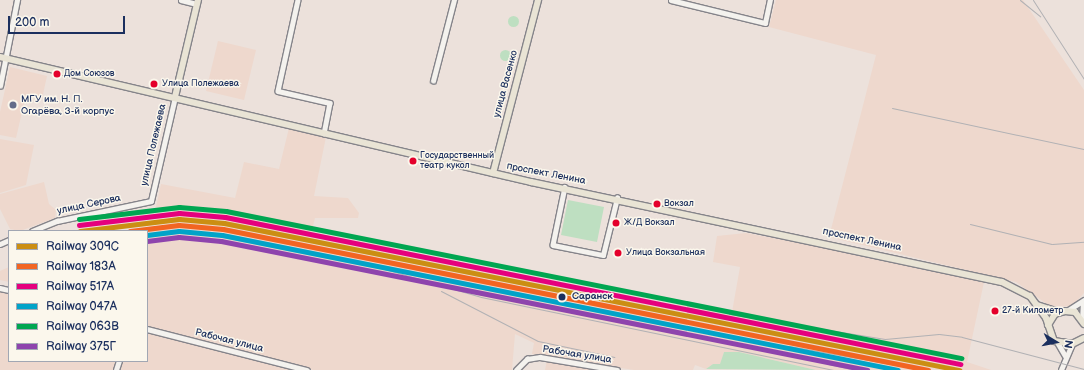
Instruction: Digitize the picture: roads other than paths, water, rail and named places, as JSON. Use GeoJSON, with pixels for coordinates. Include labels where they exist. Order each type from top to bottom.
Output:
{"type":"FeatureCollection","features":[{"type":"Feature","properties":{"kind":"main road","name":"улица Васенко"},"geometry":{"type":"LineString","coordinates":[[493,173],[538,0]]}},
{"type":"Feature","properties":{"kind":"main road","name":"улица Полежаева"},"geometry":{"type":"LineString","coordinates":[[175,97],[197,2]]}},
{"type":"Feature","properties":{"kind":"main road","name":"проспект Ленина"},"geometry":{"type":"LineString","coordinates":[[3,57],[493,173],[618,198],[656,209],[1002,282],[1022,289],[1036,304],[1048,325],[1051,338],[1058,343]]}},
{"type":"Feature","properties":{"kind":"main road"},"geometry":{"type":"LineString","coordinates":[[1036,304],[1064,311],[1075,312],[1083,322]]}},
{"type":"Feature","properties":{"kind":"main road"},"geometry":{"type":"LineString","coordinates":[[1048,325],[1052,316],[1064,311]]}},
{"type":"Feature","properties":{"kind":"main road"},"geometry":{"type":"LineString","coordinates":[[1073,344],[1084,338]]}},
{"type":"Feature","properties":{"kind":"main road"},"geometry":{"type":"LineString","coordinates":[[1058,343],[1084,345]]}},
{"type":"Feature","properties":{"kind":"street"},"geometry":{"type":"LineString","coordinates":[[0,86],[3,57],[17,0]]}},
{"type":"Feature","properties":{"kind":"street"},"geometry":{"type":"LineString","coordinates":[[181,0],[197,2]]}},
{"type":"Feature","properties":{"kind":"street"},"geometry":{"type":"LineString","coordinates":[[298,0],[278,91],[330,103],[324,132]]}},
{"type":"Feature","properties":{"kind":"street"},"geometry":{"type":"LineString","coordinates":[[433,81],[454,0]]}},
{"type":"Feature","properties":{"kind":"street"},"geometry":{"type":"LineString","coordinates":[[671,0],[765,23],[770,0]]}},
{"type":"Feature","properties":{"kind":"street","name":"улица Полежаева"},"geometry":{"type":"LineString","coordinates":[[151,200],[175,97]]}},
{"type":"Feature","properties":{"kind":"street"},"geometry":{"type":"LineString","coordinates":[[565,187],[553,245],[603,255],[618,198]]}},
{"type":"Feature","properties":{"kind":"street","name":"улица Серова"},"geometry":{"type":"LineString","coordinates":[[34,230],[57,221],[151,200]]}},
{"type":"Feature","properties":{"kind":"street"},"geometry":{"type":"LineString","coordinates":[[1064,311],[1084,300]]}},
{"type":"Feature","properties":{"kind":"street"},"geometry":{"type":"LineString","coordinates":[[1083,322],[1084,300]]}},
{"type":"Feature","properties":{"kind":"street","name":"Рабочая улица"},"geometry":{"type":"LineString","coordinates":[[148,329],[307,370]]}},
{"type":"Feature","properties":{"kind":"street"},"geometry":{"type":"LineString","coordinates":[[1058,343],[1065,355]]}},
{"type":"Feature","properties":{"kind":"street"},"geometry":{"type":"LineString","coordinates":[[1061,370],[1065,355],[1073,344]]}},
{"type":"Feature","properties":{"kind":"street","name":"Рабочая улица"},"geometry":{"type":"LineString","coordinates":[[516,370],[527,359],[540,357],[617,370]]}},
{"type":"Feature","properties":{"kind":"railway"},"geometry":{"type":"LineString","coordinates":[[1020,0],[1040,16]]}},
{"type":"Feature","properties":{"kind":"railway"},"geometry":{"type":"LineString","coordinates":[[1033,0],[1084,79]]}},
{"type":"Feature","properties":{"kind":"railway"},"geometry":{"type":"LineString","coordinates":[[892,108],[1084,149]]}},
{"type":"Feature","properties":{"kind":"railway"},"geometry":{"type":"LineString","coordinates":[[970,224],[1052,244],[1084,242]]}},
{"type":"Feature","properties":{"kind":"railway"},"geometry":{"type":"LineString","coordinates":[[364,263],[481,297],[834,370]]}},
{"type":"Feature","properties":{"kind":"railway"},"geometry":{"type":"LineString","coordinates":[[441,291],[538,341],[614,357]]}},
{"type":"Feature","properties":{"kind":"railway"},"geometry":{"type":"LineString","coordinates":[[729,314],[885,339],[939,334],[962,337],[1084,369]]}},
{"type":"Feature","properties":{"kind":"railway"},"geometry":{"type":"LineString","coordinates":[[789,346],[925,370]]}},
{"type":"Feature","properties":{"kind":"railway"},"geometry":{"type":"LineString","coordinates":[[828,364],[856,370]]}},
{"type":"Feature","properties":{"kind":"rail line","name":"063В"},"geometry":{"type":"LineString","coordinates":[[79,219],[179,207],[226,211],[961,358]]}},
{"type":"Feature","properties":{"kind":"rail line","name":"517А"},"geometry":{"type":"LineString","coordinates":[[79,225],[179,213],[225,217],[960,364]]}},
{"type":"Feature","properties":{"kind":"rail line","name":"309С"},"geometry":{"type":"LineString","coordinates":[[88,230],[179,219],[224,223],[959,370]]}},
{"type":"Feature","properties":{"kind":"rail line","name":"183А"},"geometry":{"type":"LineString","coordinates":[[138,230],[179,225],[223,229],[928,370]]}},
{"type":"Feature","properties":{"kind":"rail line","name":"047А"},"geometry":{"type":"LineString","coordinates":[[148,235],[179,231],[222,235],[898,370]]}},
{"type":"Feature","properties":{"kind":"rail line","name":"375Г"},"geometry":{"type":"LineString","coordinates":[[148,241],[179,237],[221,241],[867,370]]}},
{"type":"Feature","properties":{"kind":"place","name":"Дом Союзов"},"geometry":{"type":"Point","coordinates":[57,74]}},
{"type":"Feature","properties":{"kind":"place","name":"Улица Полежаева"},"geometry":{"type":"Point","coordinates":[154,84]}},
{"type":"Feature","properties":{"kind":"place","name":"МГУ им. Н. П. Огарёва, 3-й корпус"},"geometry":{"type":"Point","coordinates":[13,105]}},
{"type":"Feature","properties":{"kind":"place","name":"Государственный театр кукол"},"geometry":{"type":"Point","coordinates":[413,161]}},
{"type":"Feature","properties":{"kind":"place","name":"Вокзал"},"geometry":{"type":"Point","coordinates":[657,204]}},
{"type":"Feature","properties":{"kind":"place","name":"Ж/Д Вокзал"},"geometry":{"type":"Point","coordinates":[616,223]}},
{"type":"Feature","properties":{"kind":"place","name":"Улица Вокзальная"},"geometry":{"type":"Point","coordinates":[618,253]}},
{"type":"Feature","properties":{"kind":"place","name":"Саранск"},"geometry":{"type":"Point","coordinates":[562,297]}},
{"type":"Feature","properties":{"kind":"place","name":"27-й Километр"},"geometry":{"type":"Point","coordinates":[995,311]}}]}
